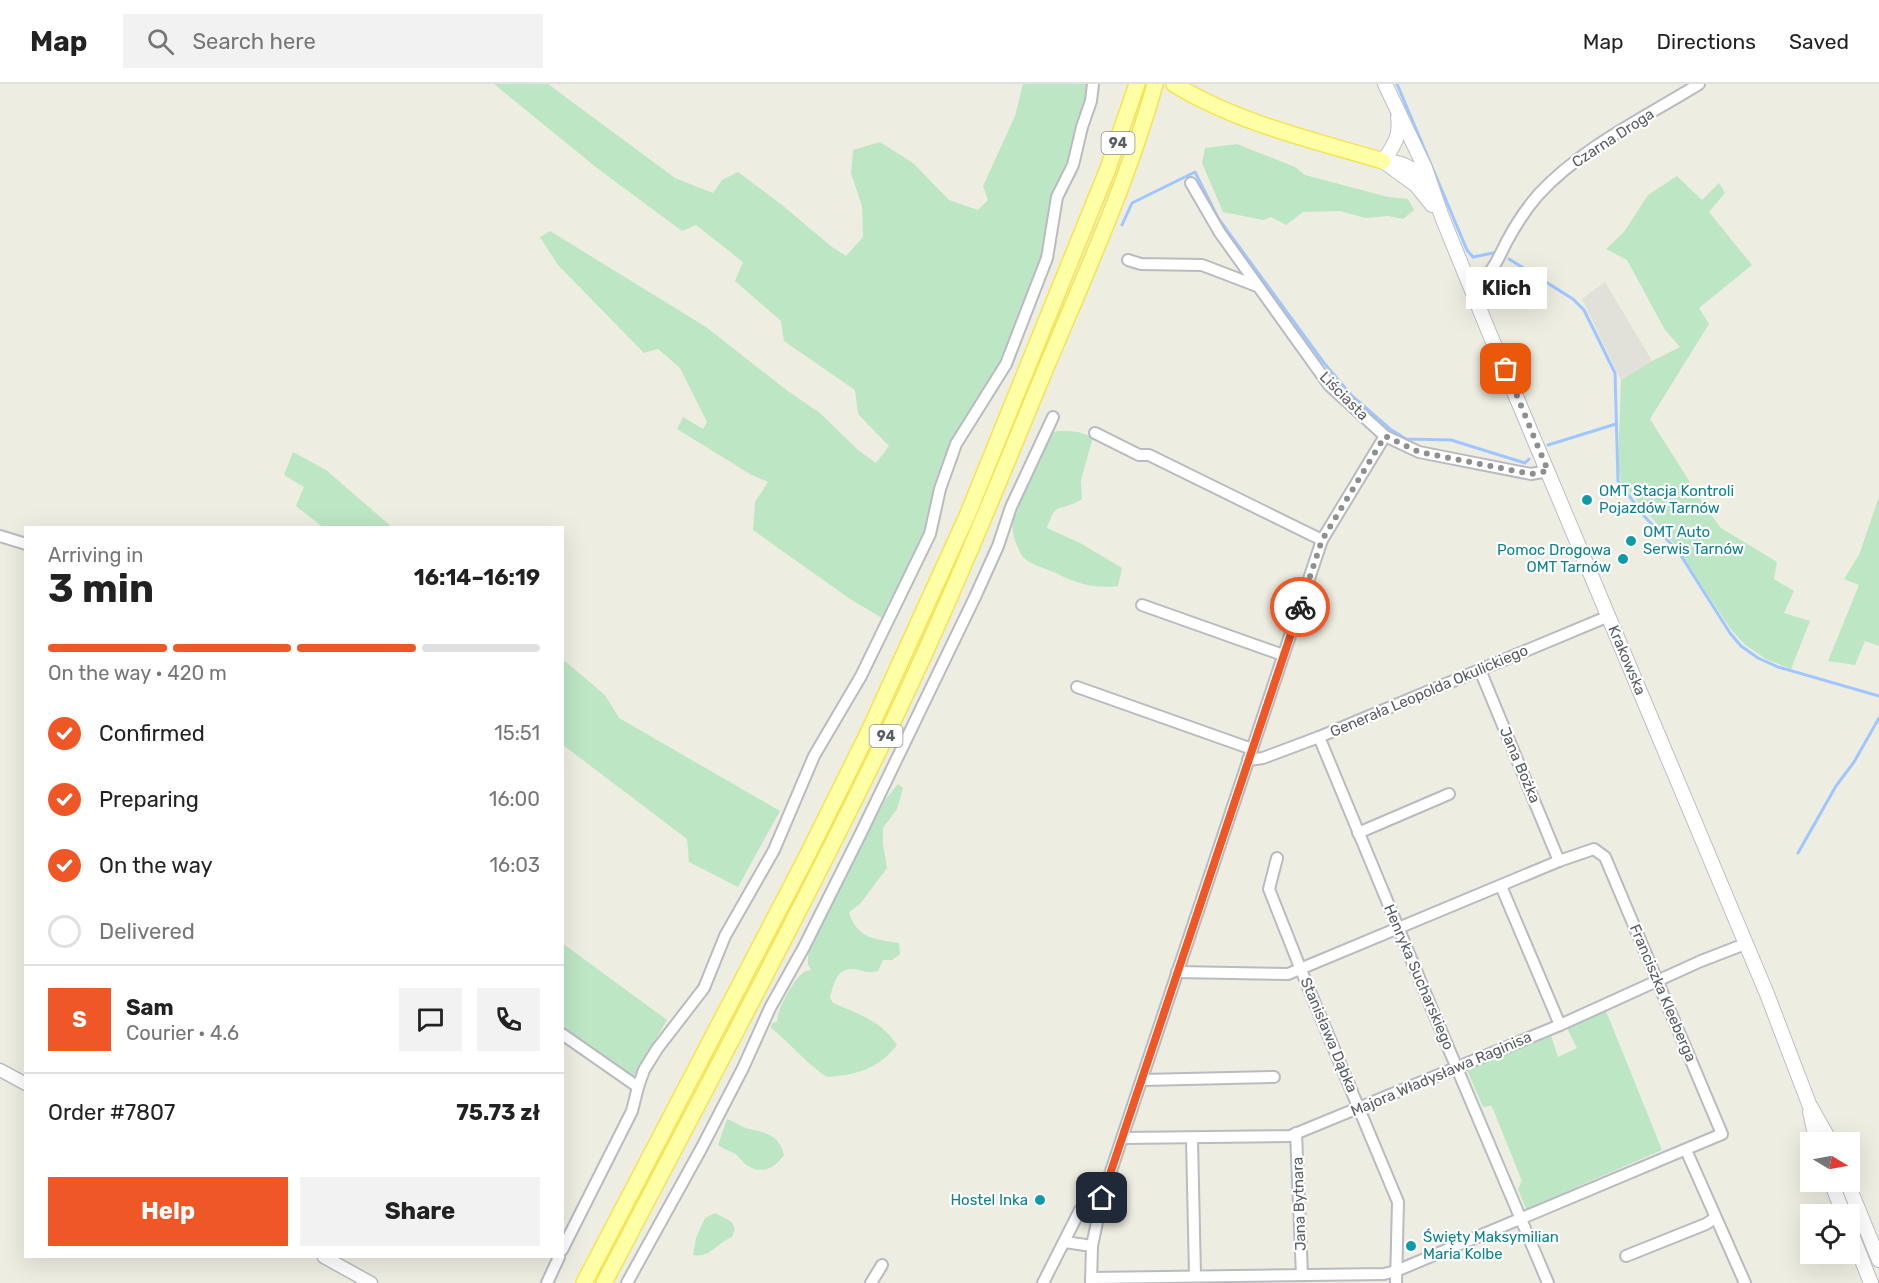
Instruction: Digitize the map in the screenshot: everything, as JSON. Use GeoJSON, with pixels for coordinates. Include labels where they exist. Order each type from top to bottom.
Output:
{"type":"FeatureCollection","features":[{"type":"Feature","properties":{"kind":"main road","name":"94"},"geometry":{"type":"LineString","coordinates":[[584,1283],[790,889],[874,721],[998,443],[1107,171],[1137,84]]}},
{"type":"Feature","properties":{"kind":"main road","name":"94"},"geometry":{"type":"LineString","coordinates":[[604,1283],[822,865],[933,634],[983,522],[1111,209],[1155,84]]}},
{"type":"Feature","properties":{"kind":"main road"},"geometry":{"type":"LineString","coordinates":[[1174,84],[1195,97],[1259,122],[1383,160],[1395,156],[1401,150],[1407,138],[1406,126]]}},
{"type":"Feature","properties":{"kind":"main road","name":"Krakowska"},"geometry":{"type":"LineString","coordinates":[[1385,84],[1425,168],[1442,217],[1745,944],[1809,1104],[1825,1132]]}},
{"type":"Feature","properties":{"kind":"main road","name":"Krakowska"},"geometry":{"type":"LineString","coordinates":[[1383,160],[1397,140],[1400,129],[1398,112]]}},
{"type":"Feature","properties":{"kind":"main road","name":"Krakowska"},"geometry":{"type":"LineString","coordinates":[[1383,160],[1408,166],[1430,187]]}},
{"type":"Feature","properties":{"kind":"main road","name":"Krakowska"},"geometry":{"type":"LineString","coordinates":[[1383,160],[1416,184],[1442,217]]}},
{"type":"Feature","properties":{"kind":"main road","name":"Krakowska"},"geometry":{"type":"LineString","coordinates":[[1809,1104],[1814,1132]]}},
{"type":"Feature","properties":{"kind":"main road"},"geometry":{"type":"LineString","coordinates":[[1851,1192],[1879,1260]]}},
{"type":"Feature","properties":{"kind":"main road"},"geometry":{"type":"LineString","coordinates":[[1860,1255],[1871,1283]]}},
{"type":"Feature","properties":{"kind":"street"},"geometry":{"type":"LineString","coordinates":[[564,1246],[632,1111],[644,1070],[657,1049],[704,988],[725,936],[774,850],[814,756],[861,676],[930,534],[940,489],[956,444],[1006,364],[1047,258],[1057,197],[1073,165],[1091,101],[1093,84]]}},
{"type":"Feature","properties":{"kind":"street","name":"Czarna Droga"},"geometry":{"type":"LineString","coordinates":[[1470,285],[1480,282],[1494,268],[1519,221],[1536,197],[1560,173],[1588,151],[1699,84]]}},
{"type":"Feature","properties":{"kind":"street","name":"Liściasta"},"geometry":{"type":"LineString","coordinates":[[1191,183],[1220,233],[1329,385],[1385,436],[1419,452],[1531,474],[1548,471]]}},
{"type":"Feature","properties":{"kind":"street"},"geometry":{"type":"LineString","coordinates":[[1128,260],[1141,264],[1203,265],[1257,286]]}},
{"type":"Feature","properties":{"kind":"street"},"geometry":{"type":"LineString","coordinates":[[627,1283],[701,1149],[743,1068],[770,1008],[804,947],[856,843],[980,587],[998,546],[1011,507],[1053,417]]}},
{"type":"Feature","properties":{"kind":"street"},"geometry":{"type":"LineString","coordinates":[[1095,433],[1139,454],[1149,455],[1322,540]]}},
{"type":"Feature","properties":{"kind":"street"},"geometry":{"type":"LineString","coordinates":[[1091,1281],[1092,1246],[1099,1211],[1322,540],[1385,436]]}},
{"type":"Feature","properties":{"kind":"street"},"geometry":{"type":"LineString","coordinates":[[0,536],[24,543]]}},
{"type":"Feature","properties":{"kind":"street"},"geometry":{"type":"LineString","coordinates":[[1142,605],[1283,655]]}},
{"type":"Feature","properties":{"kind":"street","name":"Generała Leopolda Okulickiego"},"geometry":{"type":"LineString","coordinates":[[1250,755],[1263,758],[1319,737],[1609,616]]}},
{"type":"Feature","properties":{"kind":"street","name":"Jana Bożka"},"geometry":{"type":"LineString","coordinates":[[1480,670],[1559,861]]}},
{"type":"Feature","properties":{"kind":"street"},"geometry":{"type":"LineString","coordinates":[[1077,687],[1250,755]]}},
{"type":"Feature","properties":{"kind":"street","name":"Henryka Sucharskiego"},"geometry":{"type":"LineString","coordinates":[[1319,737],[1548,1283]]}},
{"type":"Feature","properties":{"kind":"street"},"geometry":{"type":"LineString","coordinates":[[1358,833],[1449,794]]}},
{"type":"Feature","properties":{"kind":"street","name":"Franciszka Kleeberga"},"geometry":{"type":"LineString","coordinates":[[1091,1281],[1195,1276],[1384,1274],[1396,1271],[1722,1134],[1605,857],[1594,849],[1559,861],[1288,974],[1177,972]]}},
{"type":"Feature","properties":{"kind":"street","name":"Stanisława Dąbka"},"geometry":{"type":"LineString","coordinates":[[1277,858],[1269,889],[1398,1202],[1396,1283]]}},
{"type":"Feature","properties":{"kind":"street"},"geometry":{"type":"LineString","coordinates":[[1501,886],[1560,1025]]}},
{"type":"Feature","properties":{"kind":"street","name":"Majora Władysława Raginisa"},"geometry":{"type":"LineString","coordinates":[[1123,1138],[1192,1139],[1290,1136],[1560,1025],[1701,961],[1745,944]]}},
{"type":"Feature","properties":{"kind":"street"},"geometry":{"type":"LineString","coordinates":[[564,1035],[638,1087]]}},
{"type":"Feature","properties":{"kind":"street"},"geometry":{"type":"LineString","coordinates":[[0,1070],[24,1083]]}},
{"type":"Feature","properties":{"kind":"street"},"geometry":{"type":"LineString","coordinates":[[1143,1080],[1274,1077]]}},
{"type":"Feature","properties":{"kind":"street","name":"Jana Bytnara"},"geometry":{"type":"LineString","coordinates":[[1296,1133],[1302,1275]]}},
{"type":"Feature","properties":{"kind":"street"},"geometry":{"type":"LineString","coordinates":[[1192,1139],[1195,1276]]}},
{"type":"Feature","properties":{"kind":"street"},"geometry":{"type":"LineString","coordinates":[[1686,1150],[1745,1283]]}},
{"type":"Feature","properties":{"kind":"street"},"geometry":{"type":"LineString","coordinates":[[1043,1283],[1080,1210],[1099,1211]]}},
{"type":"Feature","properties":{"kind":"street"},"geometry":{"type":"LineString","coordinates":[[1626,1256],[1706,1224],[1715,1218]]}},
{"type":"Feature","properties":{"kind":"street"},"geometry":{"type":"LineString","coordinates":[[1065,1242],[1092,1246]]}},
{"type":"Feature","properties":{"kind":"street"},"geometry":{"type":"LineString","coordinates":[[326,1258],[371,1283]]}},
{"type":"Feature","properties":{"kind":"street"},"geometry":{"type":"LineString","coordinates":[[547,1283],[559,1258]]}},
{"type":"Feature","properties":{"kind":"street"},"geometry":{"type":"LineString","coordinates":[[871,1283],[882,1265]]}},
{"type":"Feature","properties":{"kind":"shaded area"},"geometry":{"type":"Polygon","coordinates":[[[1605,282],[1652,361],[1621,380],[1582,299],[1605,282]]]}},
{"type":"Feature","properties":{"kind":"green space"},"geometry":{"type":"Polygon","coordinates":[[[494,84],[548,84],[675,178],[713,193],[722,180],[738,172],[846,256],[863,237],[862,206],[851,173],[853,150],[880,142],[913,163],[949,200],[978,210],[988,200],[983,186],[1015,116],[1023,84],[1096,84],[1058,194],[1046,256],[1016,336],[963,432],[936,507],[887,621],[850,599],[753,530],[755,502],[768,482],[750,474],[677,429],[683,417],[703,429],[707,422],[680,368],[658,349],[644,353],[558,265],[540,237],[550,231],[706,327],[789,392],[820,413],[858,450],[876,463],[889,446],[858,414],[855,390],[784,341],[781,321],[735,281],[743,262],[696,225],[682,231],[597,168],[494,84]]]}},
{"type":"Feature","properties":{"kind":"green space"},"geometry":{"type":"Polygon","coordinates":[[[1237,144],[1295,167],[1305,175],[1388,197],[1408,199],[1414,210],[1403,219],[1388,216],[1365,218],[1340,211],[1303,212],[1286,225],[1271,217],[1263,220],[1223,212],[1202,163],[1205,148],[1237,144]]]}},
{"type":"Feature","properties":{"kind":"green space"},"geometry":{"type":"Polygon","coordinates":[[[1677,176],[1702,200],[1719,183],[1725,193],[1709,212],[1752,265],[1699,308],[1709,324],[1650,419],[1721,528],[1777,562],[1774,579],[1794,591],[1784,613],[1810,621],[1791,669],[1766,659],[1744,644],[1730,628],[1674,544],[1621,482],[1618,466],[1621,380],[1680,347],[1665,330],[1627,260],[1606,249],[1624,232],[1648,195],[1677,176]]]}},
{"type":"Feature","properties":{"kind":"green space"},"geometry":{"type":"Polygon","coordinates":[[[1068,431],[1093,437],[1081,480],[1082,499],[1056,510],[1047,528],[1080,543],[1122,568],[1118,586],[1086,585],[1032,563],[1021,554],[1014,538],[1015,517],[1048,439],[1054,432],[1068,431]]]}},
{"type":"Feature","properties":{"kind":"green space"},"geometry":{"type":"Polygon","coordinates":[[[293,452],[326,470],[391,526],[321,526],[296,506],[304,487],[284,475],[293,452]]]}},
{"type":"Feature","properties":{"kind":"green space"},"geometry":{"type":"Polygon","coordinates":[[[1879,497],[1879,646],[1865,641],[1855,665],[1828,661],[1859,585],[1844,579],[1859,555],[1879,497]]]}},
{"type":"Feature","properties":{"kind":"green space"},"geometry":{"type":"Polygon","coordinates":[[[564,661],[605,695],[619,718],[780,811],[738,887],[689,862],[687,839],[564,746],[564,661]]]}},
{"type":"Feature","properties":{"kind":"green space"},"geometry":{"type":"Polygon","coordinates":[[[898,784],[903,788],[897,809],[883,828],[887,868],[860,904],[849,912],[852,921],[862,933],[875,939],[899,943],[900,954],[892,960],[883,960],[878,971],[847,969],[843,971],[836,979],[830,998],[833,1003],[876,1024],[897,1045],[882,1060],[866,1069],[848,1075],[827,1077],[771,1028],[772,1023],[777,1022],[782,1004],[798,977],[811,970],[808,955],[818,929],[885,800],[898,784]]]}},
{"type":"Feature","properties":{"kind":"green space"},"geometry":{"type":"Polygon","coordinates":[[[564,944],[667,1020],[633,1077],[564,1029],[564,944]]]}},
{"type":"Feature","properties":{"kind":"green space"},"geometry":{"type":"Polygon","coordinates":[[[1606,1011],[1662,1150],[1526,1209],[1518,1189],[1522,1181],[1493,1109],[1491,1106],[1483,1107],[1467,1070],[1551,1035],[1558,1057],[1577,1048],[1567,1028],[1606,1011]]]}},
{"type":"Feature","properties":{"kind":"green space"},"geometry":{"type":"Polygon","coordinates":[[[727,1119],[776,1139],[784,1155],[776,1164],[766,1169],[750,1167],[735,1154],[718,1145],[727,1119]]]}},
{"type":"Feature","properties":{"kind":"green space"},"geometry":{"type":"Polygon","coordinates":[[[715,1213],[732,1222],[735,1229],[732,1237],[709,1252],[693,1255],[696,1238],[705,1218],[715,1213]]]}},
{"type":"Feature","properties":{"kind":"waterway"},"geometry":{"type":"LineString","coordinates":[[1397,84],[1467,250],[1473,257],[1493,253]]}},
{"type":"Feature","properties":{"kind":"waterway"},"geometry":{"type":"LineString","coordinates":[[1122,225],[1132,203],[1195,172],[1218,218],[1324,363],[1351,395],[1390,429],[1406,439],[1451,440],[1525,463],[1529,459]]}},
{"type":"Feature","properties":{"kind":"waterway"},"geometry":{"type":"LineString","coordinates":[[1509,259],[1573,299],[1584,310],[1615,373],[1618,481],[1645,517],[1678,551],[1730,633],[1741,646],[1758,658],[1778,667],[1879,696]]}},
{"type":"Feature","properties":{"kind":"waterway"},"geometry":{"type":"LineString","coordinates":[[1548,445],[1616,424]]}},
{"type":"Feature","properties":{"kind":"waterway"},"geometry":{"type":"LineString","coordinates":[[1798,853],[1836,786],[1854,762],[1879,718]]}},
{"type":"Feature","properties":{"kind":"way so far"},"geometry":{"type":"LineString","coordinates":[[1300,607],[1322,540],[1385,436],[1419,452],[1531,474],[1548,471],[1506,369]]}},
{"type":"Feature","properties":{"kind":"place","name":"Klich"},"geometry":{"type":"Point","coordinates":[1506,369]}},
{"type":"Feature","properties":{"kind":"place","name":"OMT Stacja Kontroli Pojazdów Tarnów"},"geometry":{"type":"Point","coordinates":[1587,500]}},
{"type":"Feature","properties":{"kind":"place","name":"OMT Auto Serwis Tarnów"},"geometry":{"type":"Point","coordinates":[1631,541]}},
{"type":"Feature","properties":{"kind":"place","name":"Pomoc Drogowa OMT Tarnów"},"geometry":{"type":"Point","coordinates":[1623,559]}},
{"type":"Feature","properties":{"kind":"place","name":"Hostel Inka"},"geometry":{"type":"Point","coordinates":[1040,1200]}},
{"type":"Feature","properties":{"kind":"place","name":"Święty Maksymilian Maria Kolbe"},"geometry":{"type":"Point","coordinates":[1411,1246]}},
{"type":"Feature","properties":{"kind":"route"},"geometry":{"type":"LineString","coordinates":[[1102,1198],[1300,607]]}}]}
